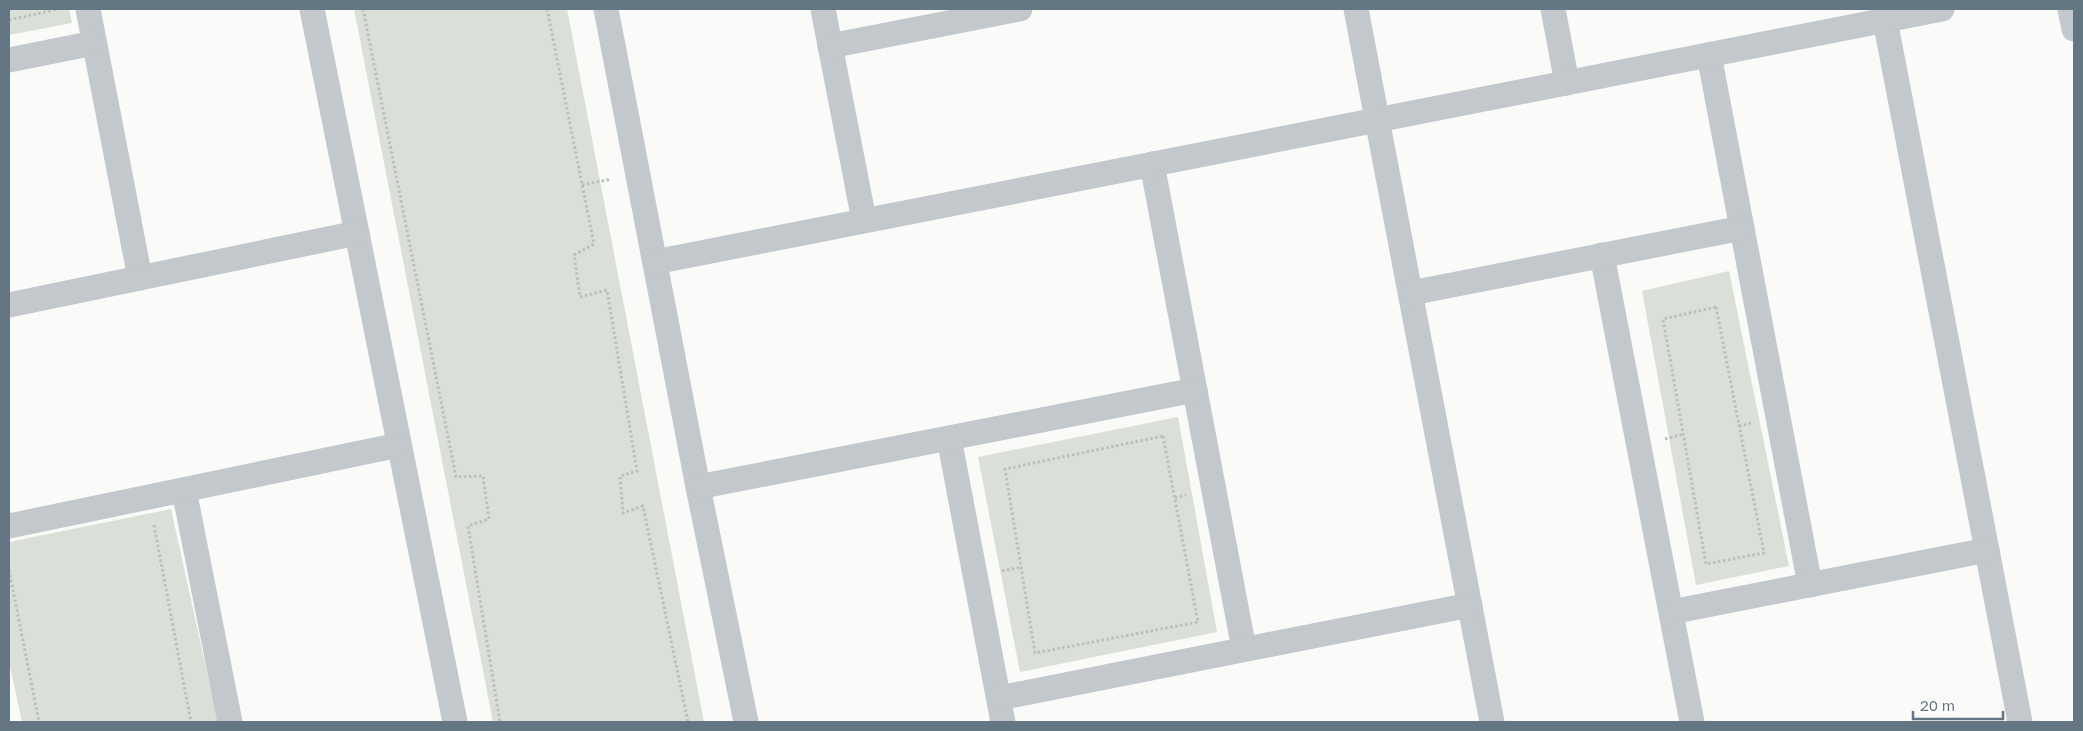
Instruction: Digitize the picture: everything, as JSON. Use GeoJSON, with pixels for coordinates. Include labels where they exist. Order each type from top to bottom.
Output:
{"type":"FeatureCollection","features":[{"type":"Feature","properties":{"kind":"street"},"geometry":{"type":"LineString","coordinates":[[88,9],[140,278]]}},
{"type":"Feature","properties":{"kind":"street"},"geometry":{"type":"LineString","coordinates":[[312,9],[455,722]]}},
{"type":"Feature","properties":{"kind":"street"},"geometry":{"type":"LineString","coordinates":[[606,9],[698,487],[746,722]]}},
{"type":"Feature","properties":{"kind":"street"},"geometry":{"type":"LineString","coordinates":[[823,9],[864,220]]}},
{"type":"Feature","properties":{"kind":"street"},"geometry":{"type":"LineString","coordinates":[[1356,9],[1492,722]]}},
{"type":"Feature","properties":{"kind":"street"},"geometry":{"type":"LineString","coordinates":[[1553,9],[1567,83]]}},
{"type":"Feature","properties":{"kind":"street"},"geometry":{"type":"LineString","coordinates":[[655,262],[1942,9]]}},
{"type":"Feature","properties":{"kind":"street"},"geometry":{"type":"LineString","coordinates":[[2070,9],[2074,29]]}},
{"type":"Feature","properties":{"kind":"street"},"geometry":{"type":"LineString","coordinates":[[830,46],[1011,10]]}},
{"type":"Feature","properties":{"kind":"street"},"geometry":{"type":"LineString","coordinates":[[1885,20],[2020,722]]}},
{"type":"Feature","properties":{"kind":"street"},"geometry":{"type":"LineString","coordinates":[[9,60],[94,43]]}},
{"type":"Feature","properties":{"kind":"street"},"geometry":{"type":"LineString","coordinates":[[1709,55],[1810,585]]}},
{"type":"Feature","properties":{"kind":"street"},"geometry":{"type":"LineString","coordinates":[[1152,164],[1244,649]]}},
{"type":"Feature","properties":{"kind":"street"},"geometry":{"type":"LineString","coordinates":[[1411,293],[1742,228]]}},
{"type":"Feature","properties":{"kind":"street"},"geometry":{"type":"LineString","coordinates":[[9,304],[357,233]]}},
{"type":"Feature","properties":{"kind":"street"},"geometry":{"type":"LineString","coordinates":[[1602,255],[1692,722]]}},
{"type":"Feature","properties":{"kind":"street"},"geometry":{"type":"LineString","coordinates":[[698,487],[1195,390]]}},
{"type":"Feature","properties":{"kind":"street"},"geometry":{"type":"LineString","coordinates":[[949,438],[1003,722]]}},
{"type":"Feature","properties":{"kind":"street"},"geometry":{"type":"LineString","coordinates":[[9,526],[399,445]]}},
{"type":"Feature","properties":{"kind":"street"},"geometry":{"type":"LineString","coordinates":[[184,490],[230,722]]}},
{"type":"Feature","properties":{"kind":"street"},"geometry":{"type":"LineString","coordinates":[[1671,612],[1987,550]]}},
{"type":"Feature","properties":{"kind":"street"},"geometry":{"type":"LineString","coordinates":[[999,698],[1470,605]]}},
{"type":"Feature","properties":{"kind":"path"},"geometry":{"type":"LineString","coordinates":[[9,20],[58,9]]}},
{"type":"Feature","properties":{"kind":"path"},"geometry":{"type":"LineString","coordinates":[[363,9],[456,477],[483,476],[489,520],[468,526],[500,722]]}},
{"type":"Feature","properties":{"kind":"path"},"geometry":{"type":"LineString","coordinates":[[548,9],[594,244],[574,255],[580,297],[607,290],[637,471],[620,476],[623,513],[644,506],[688,722]]}},
{"type":"Feature","properties":{"kind":"path"},"geometry":{"type":"LineString","coordinates":[[1716,308],[1764,553],[1706,564],[1663,319],[1716,308]]}},
{"type":"Feature","properties":{"kind":"path"},"geometry":{"type":"LineString","coordinates":[[1163,436],[1198,622],[1035,653],[1005,468],[1163,436]]}},
{"type":"Feature","properties":{"kind":"path"},"geometry":{"type":"LineString","coordinates":[[156,525],[192,722]]}},
{"type":"Feature","properties":{"kind":"path"},"geometry":{"type":"LineString","coordinates":[[9,570],[39,722]]}},
{"type":"Feature","properties":{"kind":"shaded area"},"geometry":{"type":"Polygon","coordinates":[[[9,9],[69,9],[72,23],[9,35],[9,9]]]}},
{"type":"Feature","properties":{"kind":"shaded area"},"geometry":{"type":"Polygon","coordinates":[[[354,9],[567,9],[704,722],[493,722],[354,9]]]}},
{"type":"Feature","properties":{"kind":"shaded area"},"geometry":{"type":"Polygon","coordinates":[[[1729,271],[1789,566],[1696,585],[1642,291],[1729,271]]]}},
{"type":"Feature","properties":{"kind":"shaded area"},"geometry":{"type":"Polygon","coordinates":[[[1178,417],[1217,632],[1020,672],[978,457],[1178,417]]]}},
{"type":"Feature","properties":{"kind":"shaded area"},"geometry":{"type":"Polygon","coordinates":[[[171,509],[218,722],[22,722],[9,662],[9,542],[171,509]]]}}]}
